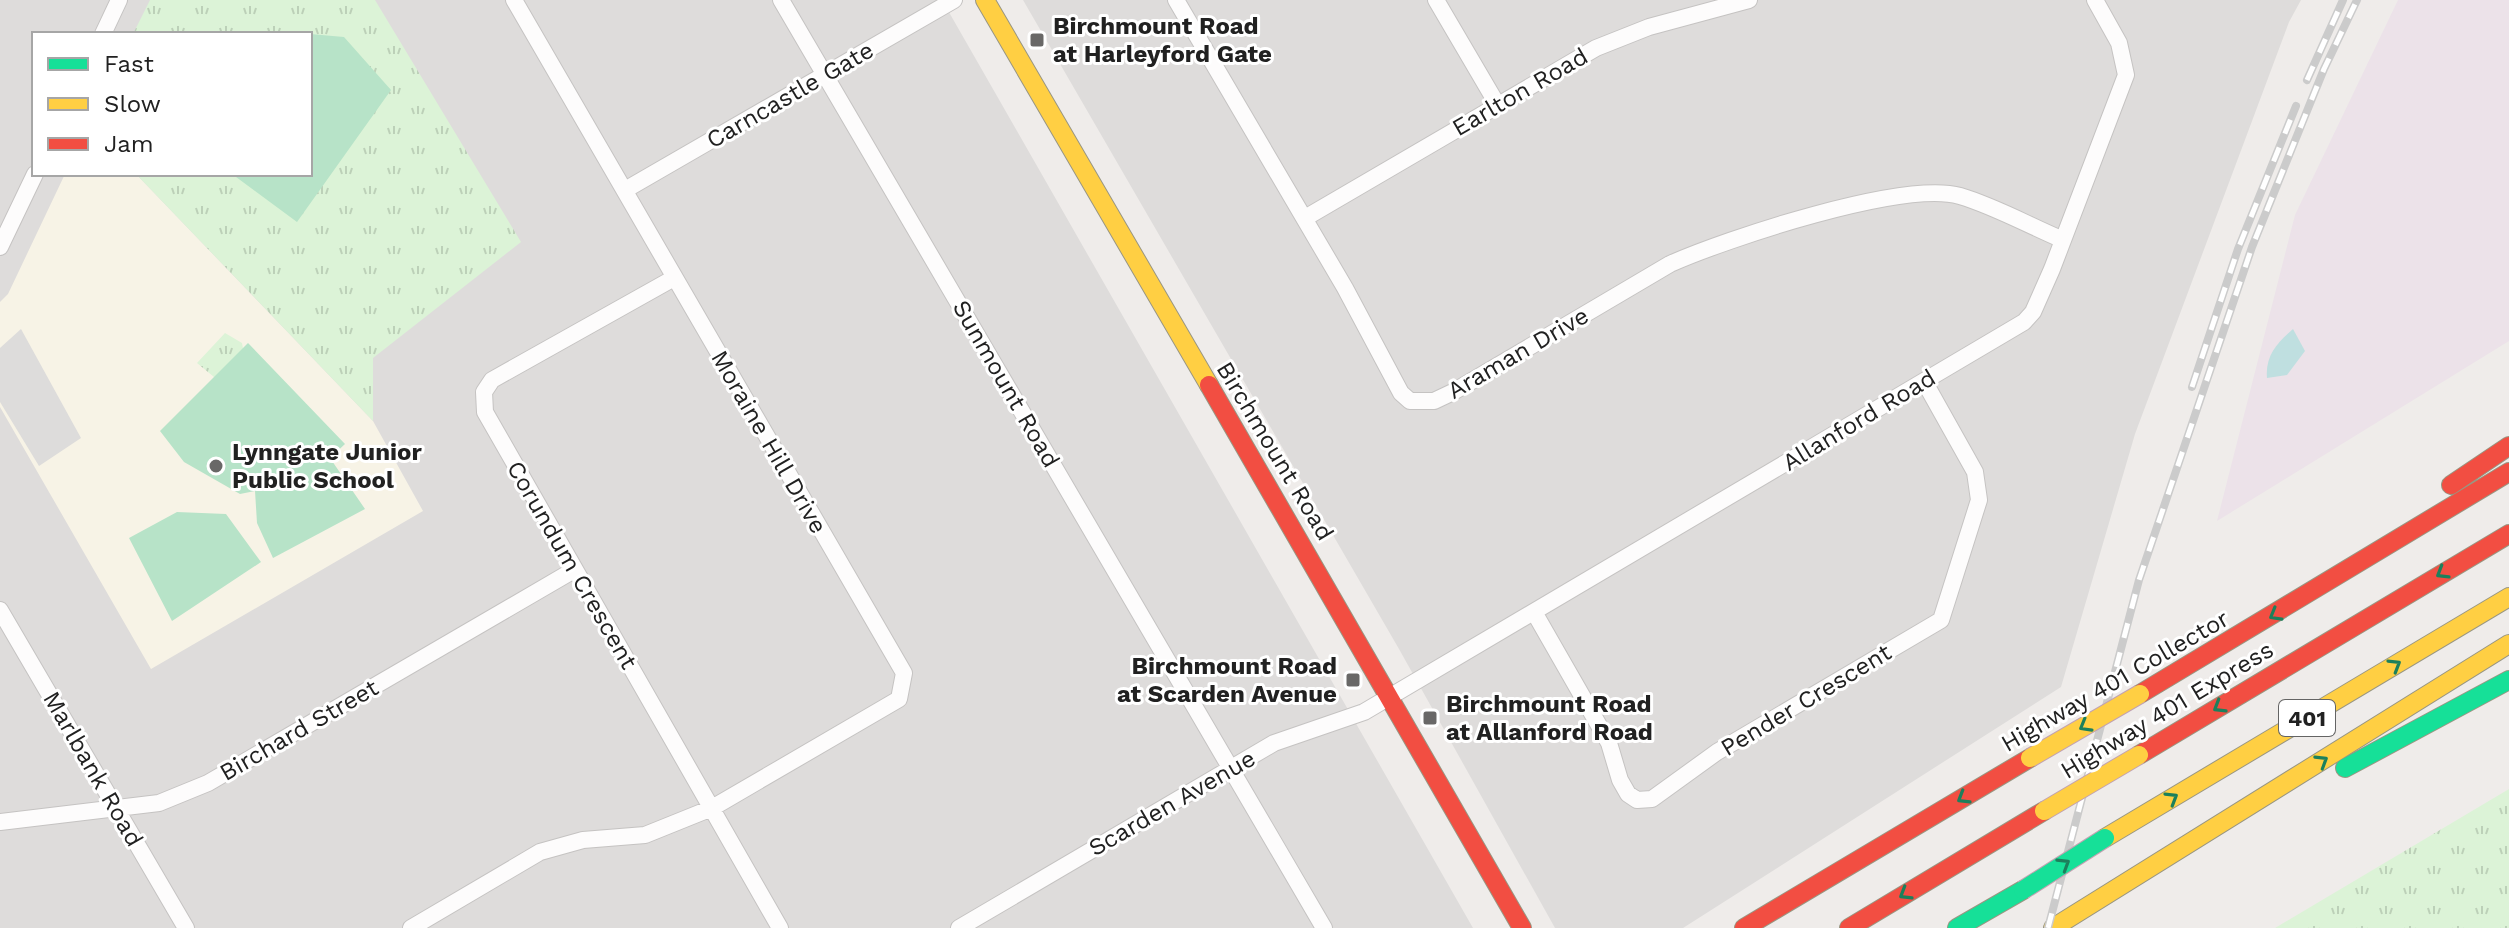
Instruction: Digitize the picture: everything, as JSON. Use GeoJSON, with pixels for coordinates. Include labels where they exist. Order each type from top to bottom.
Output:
{"type":"FeatureCollection","features":[{"type":"Feature","properties":{"kind":"main road","name":"Birchmount Road"},"geometry":{"type":"LineString","coordinates":[[985,0],[1210,390],[1392,696],[1522,928]]}},
{"type":"Feature","properties":{"kind":"main road"},"geometry":{"type":"LineString","coordinates":[[2314,593],[2348,555],[2509,446]]}},
{"type":"Feature","properties":{"kind":"main road","name":"Highway 401 Collector"},"geometry":{"type":"LineString","coordinates":[[1744,928],[2314,593],[2509,472]]}},
{"type":"Feature","properties":{"kind":"main road","name":"Highway 401 Express"},"geometry":{"type":"LineString","coordinates":[[1849,928],[2509,534]]}},
{"type":"Feature","properties":{"kind":"main road","name":"401"},"geometry":{"type":"LineString","coordinates":[[1957,928],[2509,597]]}},
{"type":"Feature","properties":{"kind":"main road","name":"401"},"geometry":{"type":"LineString","coordinates":[[2053,928],[2509,644]]}},
{"type":"Feature","properties":{"kind":"main road"},"geometry":{"type":"LineString","coordinates":[[2113,891],[2509,680]]}},
{"type":"Feature","properties":{"kind":"street"},"geometry":{"type":"LineString","coordinates":[[104,32],[119,0]]}},
{"type":"Feature","properties":{"kind":"street","name":"Moraine Hill Drive"},"geometry":{"type":"LineString","coordinates":[[411,928],[540,852],[583,840],[645,835],[712,808],[899,699],[904,673],[514,0]]}},
{"type":"Feature","properties":{"kind":"street","name":"Sunmount Road"},"geometry":{"type":"LineString","coordinates":[[781,0],[1324,928]]}},
{"type":"Feature","properties":{"kind":"street","name":"Carncastle Gate"},"geometry":{"type":"LineString","coordinates":[[625,190],[954,0]]}},
{"type":"Feature","properties":{"kind":"street","name":"Araman Drive"},"geometry":{"type":"LineString","coordinates":[[1176,0],[1305,218],[1401,393],[1422,404],[1453,392],[1670,264],[1715,244],[1872,201],[1933,193],[1959,195],[2061,239]]}},
{"type":"Feature","properties":{"kind":"street"},"geometry":{"type":"LineString","coordinates":[[1436,0],[1497,104]]}},
{"type":"Feature","properties":{"kind":"street","name":"Earlton Road"},"geometry":{"type":"LineString","coordinates":[[1305,218],[1596,48],[1632,33],[1749,0]]}},
{"type":"Feature","properties":{"kind":"street","name":"Allanford Road"},"geometry":{"type":"LineString","coordinates":[[1392,696],[2024,322],[2039,300],[2126,75],[2119,43],[2095,0]]}},
{"type":"Feature","properties":{"kind":"street"},"geometry":{"type":"LineString","coordinates":[[0,247],[34,176]]}},
{"type":"Feature","properties":{"kind":"street","name":"Corundum Crescent"},"geometry":{"type":"LineString","coordinates":[[674,278],[492,380],[484,392],[485,412],[780,928]]}},
{"type":"Feature","properties":{"kind":"street","name":"Pender Crescent"},"geometry":{"type":"LineString","coordinates":[[1534,612],[1609,743],[1628,794],[1637,800],[1652,799],[1717,752],[1941,620],[1979,500],[1975,472],[1924,381]]}},
{"type":"Feature","properties":{"kind":"street","name":"Birchard Street"},"geometry":{"type":"LineString","coordinates":[[0,822],[159,803],[208,783],[574,570]]}},
{"type":"Feature","properties":{"kind":"street","name":"Marlbank Road"},"geometry":{"type":"LineString","coordinates":[[0,610],[186,928]]}},
{"type":"Feature","properties":{"kind":"street","name":"Scarden Avenue"},"geometry":{"type":"LineString","coordinates":[[959,928],[1274,743],[1336,724],[1392,696]]}},
{"type":"Feature","properties":{"kind":"shaded area"},"geometry":{"type":"Polygon","coordinates":[[[0,0],[942,0],[1473,928],[0,928],[0,0]]]}},
{"type":"Feature","properties":{"kind":"shaded area"},"geometry":{"type":"Polygon","coordinates":[[[1023,0],[2301,0],[2289,22],[2135,434],[2061,687],[1683,928],[1555,928],[1399,649],[1023,0]]]}},
{"type":"Feature","properties":{"kind":"shaded area"},"geometry":{"type":"Polygon","coordinates":[[[2398,0],[2509,0],[2509,341],[2217,521],[2295,215],[2398,0]]]}},
{"type":"Feature","properties":{"kind":"shaded area","name":"Lynngate Junior Public School"},"geometry":{"type":"Polygon","coordinates":[[[64,176],[138,176],[373,421],[423,511],[151,669],[0,407],[0,302],[8,294],[64,176]]]}},
{"type":"Feature","properties":{"kind":"shaded area"},"geometry":{"type":"Polygon","coordinates":[[[21,329],[81,438],[39,466],[0,402],[0,348],[21,329]]]}},
{"type":"Feature","properties":{"kind":"green space"},"geometry":{"type":"Polygon","coordinates":[[[150,0],[375,0],[521,242],[373,358],[373,421],[138,176],[312,176],[312,32],[134,32],[150,0]]]}},
{"type":"Feature","properties":{"kind":"green space"},"geometry":{"type":"Polygon","coordinates":[[[312,34],[344,37],[391,90],[297,222],[235,176],[312,176],[312,34]]]}},
{"type":"Feature","properties":{"kind":"green space"},"geometry":{"type":"Polygon","coordinates":[[[225,333],[242,343],[246,365],[227,380],[214,377],[197,363],[225,333]]]}},
{"type":"Feature","properties":{"kind":"green space"},"geometry":{"type":"Polygon","coordinates":[[[248,343],[345,444],[330,458],[365,509],[273,558],[257,523],[255,491],[240,494],[184,462],[160,431],[248,343]]]}},
{"type":"Feature","properties":{"kind":"green space"},"geometry":{"type":"Polygon","coordinates":[[[177,512],[226,514],[261,562],[172,621],[129,538],[177,512]]]}},
{"type":"Feature","properties":{"kind":"green space"},"geometry":{"type":"Polygon","coordinates":[[[2509,789],[2509,928],[2275,928],[2509,789]]]}},
{"type":"Feature","properties":{"kind":"water"},"geometry":{"type":"Polygon","coordinates":[[[2293,329],[2305,351],[2287,375],[2267,378],[2270,356],[2293,329]]]}},
{"type":"Feature","properties":{"kind":"railway"},"geometry":{"type":"LineString","coordinates":[[2307,80],[2343,0]]}},
{"type":"Feature","properties":{"kind":"railway"},"geometry":{"type":"LineString","coordinates":[[2048,928],[2139,580],[2252,247],[2324,69],[2357,0]]}},
{"type":"Feature","properties":{"kind":"railway"},"geometry":{"type":"LineString","coordinates":[[2192,387],[2238,249],[2296,106]]}},
{"type":"Feature","properties":{"kind":"traffic: fast"},"geometry":{"type":"LineString","coordinates":[[2345,768],[2509,680]]}},
{"type":"Feature","properties":{"kind":"traffic: fast"},"geometry":{"type":"LineString","coordinates":[[2023,890],[2105,838]]}},
{"type":"Feature","properties":{"kind":"traffic: fast"},"geometry":{"type":"LineString","coordinates":[[1957,928],[2023,890]]}},
{"type":"Feature","properties":{"kind":"traffic: slow"},"geometry":{"type":"LineString","coordinates":[[985,0],[1209,385]]}},
{"type":"Feature","properties":{"kind":"traffic: slow"},"geometry":{"type":"LineString","coordinates":[[2105,838],[2509,597]]}},
{"type":"Feature","properties":{"kind":"traffic: slow"},"geometry":{"type":"LineString","coordinates":[[2053,928],[2509,644]]}},
{"type":"Feature","properties":{"kind":"traffic: slow"},"geometry":{"type":"LineString","coordinates":[[2030,758],[2140,694]]}},
{"type":"Feature","properties":{"kind":"traffic: slow"},"geometry":{"type":"LineString","coordinates":[[2044,811],[2139,755]]}},
{"type":"Feature","properties":{"kind":"traffic: jam"},"geometry":{"type":"LineString","coordinates":[[1209,385],[1522,928]]}},
{"type":"Feature","properties":{"kind":"traffic: jam"},"geometry":{"type":"LineString","coordinates":[[2451,485],[2509,446]]}},
{"type":"Feature","properties":{"kind":"traffic: jam"},"geometry":{"type":"LineString","coordinates":[[2140,694],[2509,472]]}},
{"type":"Feature","properties":{"kind":"traffic: jam"},"geometry":{"type":"LineString","coordinates":[[2139,755],[2509,534]]}},
{"type":"Feature","properties":{"kind":"traffic: jam"},"geometry":{"type":"LineString","coordinates":[[1744,928],[2030,758]]}},
{"type":"Feature","properties":{"kind":"traffic: jam"},"geometry":{"type":"LineString","coordinates":[[1849,928],[2044,811]]}},
{"type":"Feature","properties":{"kind":"place","name":"Birchmount Road at Harleyford Gate"},"geometry":{"type":"Point","coordinates":[1037,40]}},
{"type":"Feature","properties":{"kind":"place","name":"Lynngate Junior Public School"},"geometry":{"type":"Point","coordinates":[216,466]}},
{"type":"Feature","properties":{"kind":"place","name":"Birchmount Road at Scarden Avenue"},"geometry":{"type":"Point","coordinates":[1353,680]}},
{"type":"Feature","properties":{"kind":"place","name":"Birchmount Road at Allanford Road"},"geometry":{"type":"Point","coordinates":[1430,718]}}]}
